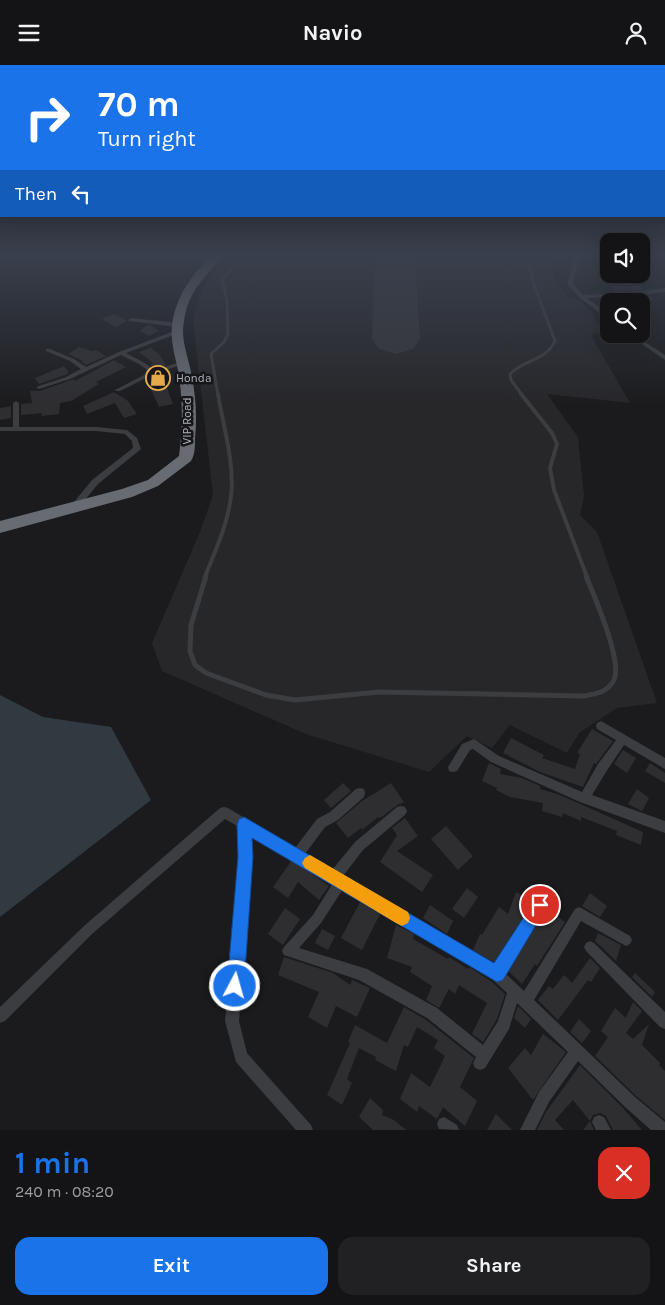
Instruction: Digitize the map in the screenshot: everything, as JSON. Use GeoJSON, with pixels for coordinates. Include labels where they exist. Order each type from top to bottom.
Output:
{"type":"FeatureCollection","features":[{"type":"Feature","properties":{"kind":"highway","name":"VIP Road"},"geometry":{"type":"LineString","coordinates":[[0,527],[73,509],[153,483],[186,458],[190,415],[178,329],[184,306]]}},
{"type":"Feature","properties":{"kind":"street"},"geometry":{"type":"LineString","coordinates":[[131,320],[178,329]]}},
{"type":"Feature","properties":{"kind":"street"},"geometry":{"type":"LineString","coordinates":[[39,387],[68,378],[178,329]]}},
{"type":"Feature","properties":{"kind":"street"},"geometry":{"type":"LineString","coordinates":[[643,343],[665,358]]}},
{"type":"Feature","properties":{"kind":"street"},"geometry":{"type":"LineString","coordinates":[[48,350],[72,360],[86,370]]}},
{"type":"Feature","properties":{"kind":"street"},"geometry":{"type":"LineString","coordinates":[[121,353],[154,372]]}},
{"type":"Feature","properties":{"kind":"street"},"geometry":{"type":"LineString","coordinates":[[118,390],[154,372],[183,363]]}},
{"type":"Feature","properties":{"kind":"street"},"geometry":{"type":"LineString","coordinates":[[16,403],[16,429]]}},
{"type":"Feature","properties":{"kind":"street"},"geometry":{"type":"LineString","coordinates":[[0,429],[96,429],[127,432],[135,440],[137,449],[95,482],[73,509]]}},
{"type":"Feature","properties":{"kind":"street"},"geometry":{"type":"LineString","coordinates":[[602,726],[665,763]]}},
{"type":"Feature","properties":{"kind":"street"},"geometry":{"type":"LineString","coordinates":[[584,798],[602,768],[623,739]]}},
{"type":"Feature","properties":{"kind":"street"},"geometry":{"type":"LineString","coordinates":[[453,767],[466,747],[474,745],[494,759],[584,798],[665,827]]}},
{"type":"Feature","properties":{"kind":"street"},"geometry":{"type":"LineString","coordinates":[[297,855],[321,823],[334,816],[360,793]]}},
{"type":"Feature","properties":{"kind":"street"},"geometry":{"type":"LineString","coordinates":[[401,811],[358,846],[317,919],[288,951],[362,974],[432,1013],[482,1059],[504,1023],[515,990]]}},
{"type":"Feature","properties":{"kind":"street"},"geometry":{"type":"LineString","coordinates":[[0,1016],[88,931],[224,813],[497,974],[630,1102],[665,1130]]}},
{"type":"Feature","properties":{"kind":"street"},"geometry":{"type":"LineString","coordinates":[[244,825],[246,857],[232,1021],[241,1057],[306,1130]]}},
{"type":"Feature","properties":{"kind":"street"},"geometry":{"type":"LineString","coordinates":[[497,974],[511,949],[548,895]]}},
{"type":"Feature","properties":{"kind":"street"},"geometry":{"type":"LineString","coordinates":[[526,1001],[579,913],[626,940]]}},
{"type":"Feature","properties":{"kind":"street"},"geometry":{"type":"LineString","coordinates":[[590,947],[665,1021]]}},
{"type":"Feature","properties":{"kind":"street"},"geometry":{"type":"LineString","coordinates":[[527,1130],[544,1097],[577,1051]]}},
{"type":"Feature","properties":{"kind":"lane"},"geometry":{"type":"LineString","coordinates":[[227,306],[228,334],[223,344],[214,349],[211,354],[232,477],[231,498],[221,534],[200,591],[191,625],[190,651],[195,665],[206,673],[266,695],[294,701],[379,692],[584,696],[603,692],[614,680],[616,664],[608,633],[554,490],[550,468],[557,444],[552,433],[511,380],[510,374],[514,368],[547,355],[552,349],[555,341],[542,306]]}},
{"type":"Feature","properties":{"kind":"shaded area"},"geometry":{"type":"Polygon","coordinates":[[[197,306],[586,306],[591,311],[600,327],[600,332],[591,335],[630,403],[547,394],[578,437],[584,496],[580,515],[597,532],[657,703],[617,708],[579,733],[567,753],[510,725],[492,748],[467,736],[429,772],[306,734],[162,671],[152,643],[200,532],[213,495],[193,321],[197,306]]]}},
{"type":"Feature","properties":{"kind":"shaded area"},"geometry":{"type":"Polygon","coordinates":[[[0,695],[43,717],[111,727],[151,800],[0,917],[0,695]]]}},
{"type":"Feature","properties":{"kind":"building"},"geometry":{"type":"Polygon","coordinates":[[[114,314],[127,321],[115,327],[102,319],[114,314]]]}},
{"type":"Feature","properties":{"kind":"building"},"geometry":{"type":"Polygon","coordinates":[[[147,325],[159,331],[149,336],[140,331],[147,325]]]}},
{"type":"Feature","properties":{"kind":"building"},"geometry":{"type":"Polygon","coordinates":[[[79,347],[93,351],[96,350],[106,356],[86,365],[81,361],[83,361],[68,354],[79,347]]]}},
{"type":"Feature","properties":{"kind":"building"},"geometry":{"type":"Polygon","coordinates":[[[151,348],[159,354],[166,365],[155,368],[150,365],[153,363],[139,352],[151,348]]]}},
{"type":"Feature","properties":{"kind":"building"},"geometry":{"type":"Polygon","coordinates":[[[114,360],[126,367],[96,382],[99,384],[71,401],[60,403],[59,414],[41,416],[42,413],[21,415],[21,404],[32,403],[30,391],[40,391],[74,379],[75,381],[114,360]]]}},
{"type":"Feature","properties":{"kind":"building"},"geometry":{"type":"Polygon","coordinates":[[[64,366],[69,373],[65,375],[39,384],[35,378],[64,366]]]}},
{"type":"Feature","properties":{"kind":"building"},"geometry":{"type":"Polygon","coordinates":[[[161,373],[173,404],[159,407],[147,380],[161,373]]]}},
{"type":"Feature","properties":{"kind":"building"},"geometry":{"type":"Polygon","coordinates":[[[114,392],[128,401],[137,414],[124,418],[115,403],[87,414],[83,406],[114,392]]]}},
{"type":"Feature","properties":{"kind":"building"},"geometry":{"type":"Polygon","coordinates":[[[11,406],[11,418],[0,420],[0,408],[11,406]]]}},
{"type":"Feature","properties":{"kind":"building"},"geometry":{"type":"Polygon","coordinates":[[[592,729],[613,741],[596,764],[594,763],[583,787],[540,772],[503,753],[511,738],[544,755],[542,758],[575,769],[580,754],[577,753],[592,729]]]}},
{"type":"Feature","properties":{"kind":"building"},"geometry":{"type":"Polygon","coordinates":[[[623,750],[636,758],[627,773],[614,764],[623,750]]]}},
{"type":"Feature","properties":{"kind":"building"},"geometry":{"type":"Polygon","coordinates":[[[489,763],[501,769],[500,774],[522,778],[540,786],[540,789],[560,795],[643,832],[641,845],[616,835],[617,831],[581,817],[581,821],[563,813],[562,817],[542,811],[543,803],[510,797],[496,790],[497,788],[482,781],[489,763]]]}},
{"type":"Feature","properties":{"kind":"building"},"geometry":{"type":"Polygon","coordinates":[[[650,763],[665,773],[665,783],[645,771],[650,763]]]}},
{"type":"Feature","properties":{"kind":"building"},"geometry":{"type":"Polygon","coordinates":[[[343,783],[351,791],[331,808],[324,800],[343,783]]]}},
{"type":"Feature","properties":{"kind":"building"},"geometry":{"type":"Polygon","coordinates":[[[391,783],[404,802],[348,838],[336,823],[362,801],[391,783]]]}},
{"type":"Feature","properties":{"kind":"building"},"geometry":{"type":"Polygon","coordinates":[[[637,789],[649,798],[642,811],[628,804],[637,789]]]}},
{"type":"Feature","properties":{"kind":"building"},"geometry":{"type":"Polygon","coordinates":[[[405,818],[418,836],[397,851],[433,875],[422,892],[380,862],[397,835],[392,828],[405,818]]]}},
{"type":"Feature","properties":{"kind":"building"},"geometry":{"type":"Polygon","coordinates":[[[446,826],[473,856],[458,870],[431,839],[446,826]]]}},
{"type":"Feature","properties":{"kind":"building"},"geometry":{"type":"Polygon","coordinates":[[[292,860],[329,886],[319,900],[298,882],[288,898],[273,887],[292,860]]]}},
{"type":"Feature","properties":{"kind":"building"},"geometry":{"type":"Polygon","coordinates":[[[467,888],[478,897],[464,918],[452,909],[467,888]]]}},
{"type":"Feature","properties":{"kind":"building"},"geometry":{"type":"Polygon","coordinates":[[[516,892],[528,898],[523,912],[525,915],[494,962],[473,950],[480,934],[482,935],[499,907],[508,914],[516,892]]]}},
{"type":"Feature","properties":{"kind":"building"},"geometry":{"type":"Polygon","coordinates":[[[590,893],[607,906],[600,917],[582,906],[590,893]]]}},
{"type":"Feature","properties":{"kind":"building"},"geometry":{"type":"Polygon","coordinates":[[[360,902],[380,914],[362,950],[341,938],[360,902]]]}},
{"type":"Feature","properties":{"kind":"building"},"geometry":{"type":"Polygon","coordinates":[[[430,905],[453,921],[447,934],[423,918],[430,905]]]}},
{"type":"Feature","properties":{"kind":"building"},"geometry":{"type":"Polygon","coordinates":[[[285,908],[300,919],[283,945],[268,934],[285,908]]]}},
{"type":"Feature","properties":{"kind":"building"},"geometry":{"type":"Polygon","coordinates":[[[547,909],[565,922],[537,966],[535,964],[522,984],[508,971],[547,909]]]}},
{"type":"Feature","properties":{"kind":"building"},"geometry":{"type":"Polygon","coordinates":[[[396,925],[414,934],[413,939],[468,969],[469,967],[491,981],[505,994],[497,1019],[483,1042],[472,1034],[487,1003],[459,985],[455,994],[449,989],[439,1008],[426,1000],[432,986],[410,972],[412,967],[387,958],[396,925]]]}},
{"type":"Feature","properties":{"kind":"building"},"geometry":{"type":"Polygon","coordinates":[[[322,929],[335,936],[328,950],[315,943],[322,929]]]}},
{"type":"Feature","properties":{"kind":"building"},"geometry":{"type":"Polygon","coordinates":[[[598,933],[621,945],[616,961],[595,941],[598,933]]]}},
{"type":"Feature","properties":{"kind":"building"},"geometry":{"type":"Polygon","coordinates":[[[284,957],[333,973],[350,985],[352,980],[370,988],[357,1017],[336,1006],[327,1028],[308,1017],[319,992],[278,975],[284,957]]]}},
{"type":"Feature","properties":{"kind":"building"},"geometry":{"type":"Polygon","coordinates":[[[590,958],[600,968],[591,982],[588,980],[558,1020],[538,1000],[549,986],[553,989],[564,975],[572,983],[590,958]]]}},
{"type":"Feature","properties":{"kind":"building"},"geometry":{"type":"Polygon","coordinates":[[[635,973],[655,992],[652,997],[632,977],[635,973]]]}},
{"type":"Feature","properties":{"kind":"building"},"geometry":{"type":"Polygon","coordinates":[[[633,1002],[642,1011],[626,1033],[633,1039],[649,1024],[642,1045],[660,1063],[659,1065],[665,1071],[665,1120],[636,1096],[595,1056],[608,1037],[601,1031],[615,1008],[626,1018],[633,1002]]]}},
{"type":"Feature","properties":{"kind":"building"},"geometry":{"type":"Polygon","coordinates":[[[518,1006],[531,1019],[525,1028],[514,1018],[518,1006]]]}},
{"type":"Feature","properties":{"kind":"building"},"geometry":{"type":"Polygon","coordinates":[[[404,1007],[426,1020],[474,1058],[460,1087],[477,1101],[465,1126],[443,1107],[437,1119],[419,1106],[417,1112],[400,1099],[411,1073],[430,1087],[445,1056],[434,1048],[438,1040],[417,1027],[408,1047],[404,1045],[396,1071],[375,1060],[376,1057],[359,1048],[347,1079],[352,1083],[342,1105],[327,1095],[350,1043],[348,1042],[355,1025],[387,1043],[404,1007]]]}},
{"type":"Feature","properties":{"kind":"building"},"geometry":{"type":"Polygon","coordinates":[[[579,1019],[591,1031],[582,1043],[570,1032],[579,1019]]]}},
{"type":"Feature","properties":{"kind":"building"},"geometry":{"type":"Polygon","coordinates":[[[543,1034],[566,1052],[533,1100],[508,1068],[525,1048],[531,1055],[543,1034]]]}},
{"type":"Feature","properties":{"kind":"building"},"geometry":{"type":"Polygon","coordinates":[[[580,1065],[642,1130],[613,1130],[606,1116],[600,1113],[593,1115],[590,1121],[573,1100],[555,1120],[564,1130],[537,1130],[546,1112],[580,1065]]]}},
{"type":"Feature","properties":{"kind":"building"},"geometry":{"type":"Polygon","coordinates":[[[370,1098],[383,1110],[382,1115],[394,1120],[406,1130],[373,1130],[359,1117],[370,1098]]]}},
{"type":"Feature","properties":{"kind":"building"},"geometry":{"type":"Polygon","coordinates":[[[496,1114],[512,1130],[487,1130],[496,1114]]]}},
{"type":"Feature","properties":{"kind":"building"},"geometry":{"type":"Polygon","coordinates":[[[590,1121],[594,1130],[583,1130],[590,1121]]]}},
{"type":"Feature","properties":{"kind":"runway"},"geometry":{"type":"LineString","coordinates":[[396,306],[396,339]]}},
{"type":"Feature","properties":{"kind":"slow traffic"},"geometry":{"type":"LineString","coordinates":[[310,863],[402,918]]}},
{"type":"Feature","properties":{"kind":"place","name":"Honda"},"geometry":{"type":"Point","coordinates":[158,378]}},
{"type":"Feature","properties":{"kind":"route"},"geometry":{"type":"LineString","coordinates":[[235,986],[241,934],[246,857],[244,825],[497,974],[540,905]]}}]}
